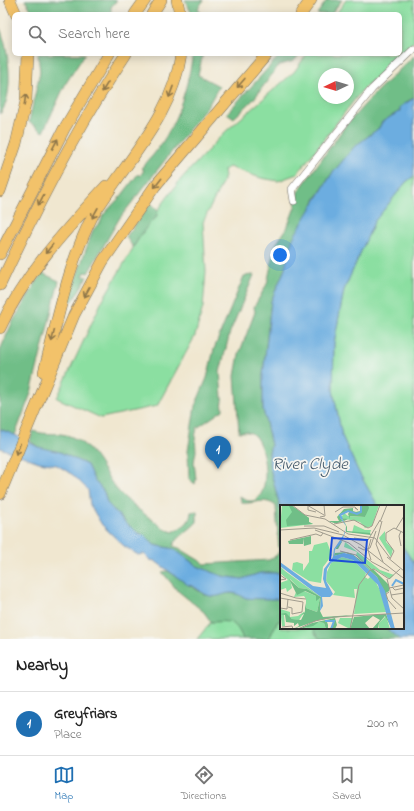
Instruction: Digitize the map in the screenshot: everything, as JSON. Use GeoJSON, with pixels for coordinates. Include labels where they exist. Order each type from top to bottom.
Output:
{"type":"FeatureCollection","features":[{"type":"Feature","properties":{"kind":"highway"},"geometry":{"type":"LineString","coordinates":[[10,0],[15,12]]}},
{"type":"Feature","properties":{"kind":"highway"},"geometry":{"type":"LineString","coordinates":[[136,12],[145,0]]}},
{"type":"Feature","properties":{"kind":"highway"},"geometry":{"type":"LineString","coordinates":[[153,12],[161,0]]}},
{"type":"Feature","properties":{"kind":"highway"},"geometry":{"type":"LineString","coordinates":[[178,0],[180,12]]}},
{"type":"Feature","properties":{"kind":"highway"},"geometry":{"type":"LineString","coordinates":[[302,12],[311,0]]}},
{"type":"Feature","properties":{"kind":"highway"},"geometry":{"type":"LineString","coordinates":[[0,191],[16,144],[26,101],[28,56]]}},
{"type":"Feature","properties":{"kind":"highway"},"geometry":{"type":"LineString","coordinates":[[0,254],[64,129],[108,56]]}},
{"type":"Feature","properties":{"kind":"highway"},"geometry":{"type":"LineString","coordinates":[[0,285],[31,219],[76,135],[125,56]]}},
{"type":"Feature","properties":{"kind":"highway"},"geometry":{"type":"LineString","coordinates":[[32,413],[66,285],[84,235],[100,204],[164,109],[175,81],[181,56]]}},
{"type":"Feature","properties":{"kind":"highway"},"geometry":{"type":"LineString","coordinates":[[0,494],[32,413],[74,315],[103,261],[155,186],[265,56]]}},
{"type":"Feature","properties":{"kind":"highway"},"geometry":{"type":"LineString","coordinates":[[0,328],[12,303],[45,254],[140,146]]}},
{"type":"Feature","properties":{"kind":"street"},"geometry":{"type":"LineString","coordinates":[[294,200],[292,189],[372,89],[414,49]]}},
{"type":"Feature","properties":{"kind":"green space"},"geometry":{"type":"Polygon","coordinates":[[[25,0],[117,0],[111,7],[111,12],[33,12],[25,0]]]}},
{"type":"Feature","properties":{"kind":"green space"},"geometry":{"type":"Polygon","coordinates":[[[185,0],[204,0],[198,8],[199,12],[191,12],[185,0]]]}},
{"type":"Feature","properties":{"kind":"green space"},"geometry":{"type":"Polygon","coordinates":[[[327,0],[342,0],[333,12],[318,12],[327,0]]]}},
{"type":"Feature","properties":{"kind":"green space"},"geometry":{"type":"Polygon","coordinates":[[[346,0],[414,0],[414,41],[402,52],[402,12],[337,12],[346,0]]]}},
{"type":"Feature","properties":{"kind":"green space"},"geometry":{"type":"Polygon","coordinates":[[[0,28],[8,60],[9,84],[5,106],[0,114],[0,28]]]}},
{"type":"Feature","properties":{"kind":"green space"},"geometry":{"type":"Polygon","coordinates":[[[38,56],[84,56],[66,83],[43,132],[29,122],[40,72],[38,56]]]}},
{"type":"Feature","properties":{"kind":"green space"},"geometry":{"type":"Polygon","coordinates":[[[193,56],[203,56],[198,75],[219,86],[209,104],[119,219],[88,273],[85,272],[83,276],[87,277],[73,301],[68,300],[93,230],[101,221],[103,215],[122,195],[138,174],[140,176],[144,170],[141,168],[162,143],[170,130],[182,101],[193,56]]]}},
{"type":"Feature","properties":{"kind":"green space"},"geometry":{"type":"Polygon","coordinates":[[[279,56],[298,56],[294,61],[279,65],[253,100],[234,118],[227,113],[279,56]]]}},
{"type":"Feature","properties":{"kind":"green space"},"geometry":{"type":"Polygon","coordinates":[[[306,56],[398,56],[362,90],[354,100],[354,68],[318,68],[318,104],[351,104],[297,174],[278,181],[261,178],[229,167],[224,170],[225,177],[203,222],[206,272],[203,307],[195,336],[157,406],[101,418],[57,398],[102,301],[143,231],[150,221],[156,218],[158,210],[181,179],[225,132],[294,72],[306,56]]]}},
{"type":"Feature","properties":{"kind":"green space"},"geometry":{"type":"Polygon","coordinates":[[[414,56],[414,98],[408,101],[400,111],[382,122],[379,128],[354,147],[331,175],[315,200],[271,301],[263,375],[263,409],[271,445],[269,464],[280,507],[280,573],[260,573],[242,579],[222,576],[197,566],[174,549],[154,545],[145,535],[138,533],[107,503],[104,492],[94,480],[87,465],[60,452],[38,447],[30,441],[33,431],[67,435],[80,442],[88,448],[119,492],[135,507],[165,529],[173,532],[188,522],[191,512],[197,511],[197,522],[175,542],[173,546],[205,564],[269,560],[277,555],[279,551],[276,506],[272,503],[264,501],[242,503],[240,497],[251,501],[258,498],[263,489],[265,464],[262,451],[257,440],[251,433],[239,432],[235,376],[239,354],[255,312],[254,307],[267,284],[275,246],[287,228],[295,207],[298,192],[346,125],[377,91],[414,56]]]}},
{"type":"Feature","properties":{"kind":"green space"},"geometry":{"type":"Polygon","coordinates":[[[414,176],[414,563],[404,548],[404,505],[377,505],[359,473],[342,436],[333,390],[334,343],[344,290],[374,222],[406,182],[414,176]]]}},
{"type":"Feature","properties":{"kind":"green space"},"geometry":{"type":"Polygon","coordinates":[[[151,203],[158,210],[156,218],[150,222],[133,247],[126,237],[151,203]]]}},
{"type":"Feature","properties":{"kind":"green space"},"geometry":{"type":"Polygon","coordinates":[[[42,273],[59,281],[31,393],[15,435],[0,429],[0,350],[12,323],[42,273]]]}},
{"type":"Feature","properties":{"kind":"green space"},"geometry":{"type":"Polygon","coordinates":[[[254,275],[230,332],[220,372],[223,410],[197,428],[195,437],[196,451],[194,462],[196,479],[195,484],[189,479],[188,451],[195,406],[207,378],[214,349],[244,276],[254,275]]]}},
{"type":"Feature","properties":{"kind":"green space"},"geometry":{"type":"Polygon","coordinates":[[[168,571],[205,595],[229,593],[239,594],[246,598],[280,599],[280,620],[277,622],[269,639],[243,639],[237,628],[231,623],[211,622],[204,612],[178,591],[162,572],[168,571]]]}},
{"type":"Feature","properties":{"kind":"green space"},"geometry":{"type":"Polygon","coordinates":[[[280,620],[280,629],[315,629],[314,632],[320,639],[269,639],[277,622],[280,620]]]}},
{"type":"Feature","properties":{"kind":"green space"},"geometry":{"type":"Polygon","coordinates":[[[228,621],[238,627],[243,639],[197,639],[211,622],[228,621]]]}},
{"type":"Feature","properties":{"kind":"green space"},"geometry":{"type":"Polygon","coordinates":[[[315,629],[387,629],[400,639],[320,639],[314,632],[315,629]]]}},
{"type":"Feature","properties":{"kind":"water","name":"River Clyde"},"geometry":{"type":"Polygon","coordinates":[[[414,98],[414,176],[406,182],[374,222],[344,290],[334,343],[333,390],[342,436],[359,473],[377,505],[280,505],[280,507],[269,464],[271,445],[263,409],[263,375],[271,301],[284,271],[293,238],[331,175],[354,147],[379,128],[382,122],[400,111],[400,107],[414,98]]]}},
{"type":"Feature","properties":{"kind":"water"},"geometry":{"type":"Polygon","coordinates":[[[0,429],[38,447],[60,452],[87,465],[94,480],[104,492],[107,503],[127,524],[138,533],[145,535],[154,545],[174,549],[197,566],[222,576],[242,579],[260,573],[280,573],[280,599],[246,598],[231,593],[216,596],[204,594],[188,585],[155,561],[150,560],[144,554],[138,555],[124,546],[102,525],[90,505],[88,490],[73,475],[57,465],[39,462],[0,448],[0,429]]]}},
{"type":"Feature","properties":{"kind":"water"},"geometry":{"type":"Polygon","coordinates":[[[404,548],[414,563],[414,639],[400,639],[387,629],[404,629],[404,548]]]}},
{"type":"Feature","properties":{"kind":"place","name":"Greyfriars"},"geometry":{"type":"Point","coordinates":[218,469]}}]}
